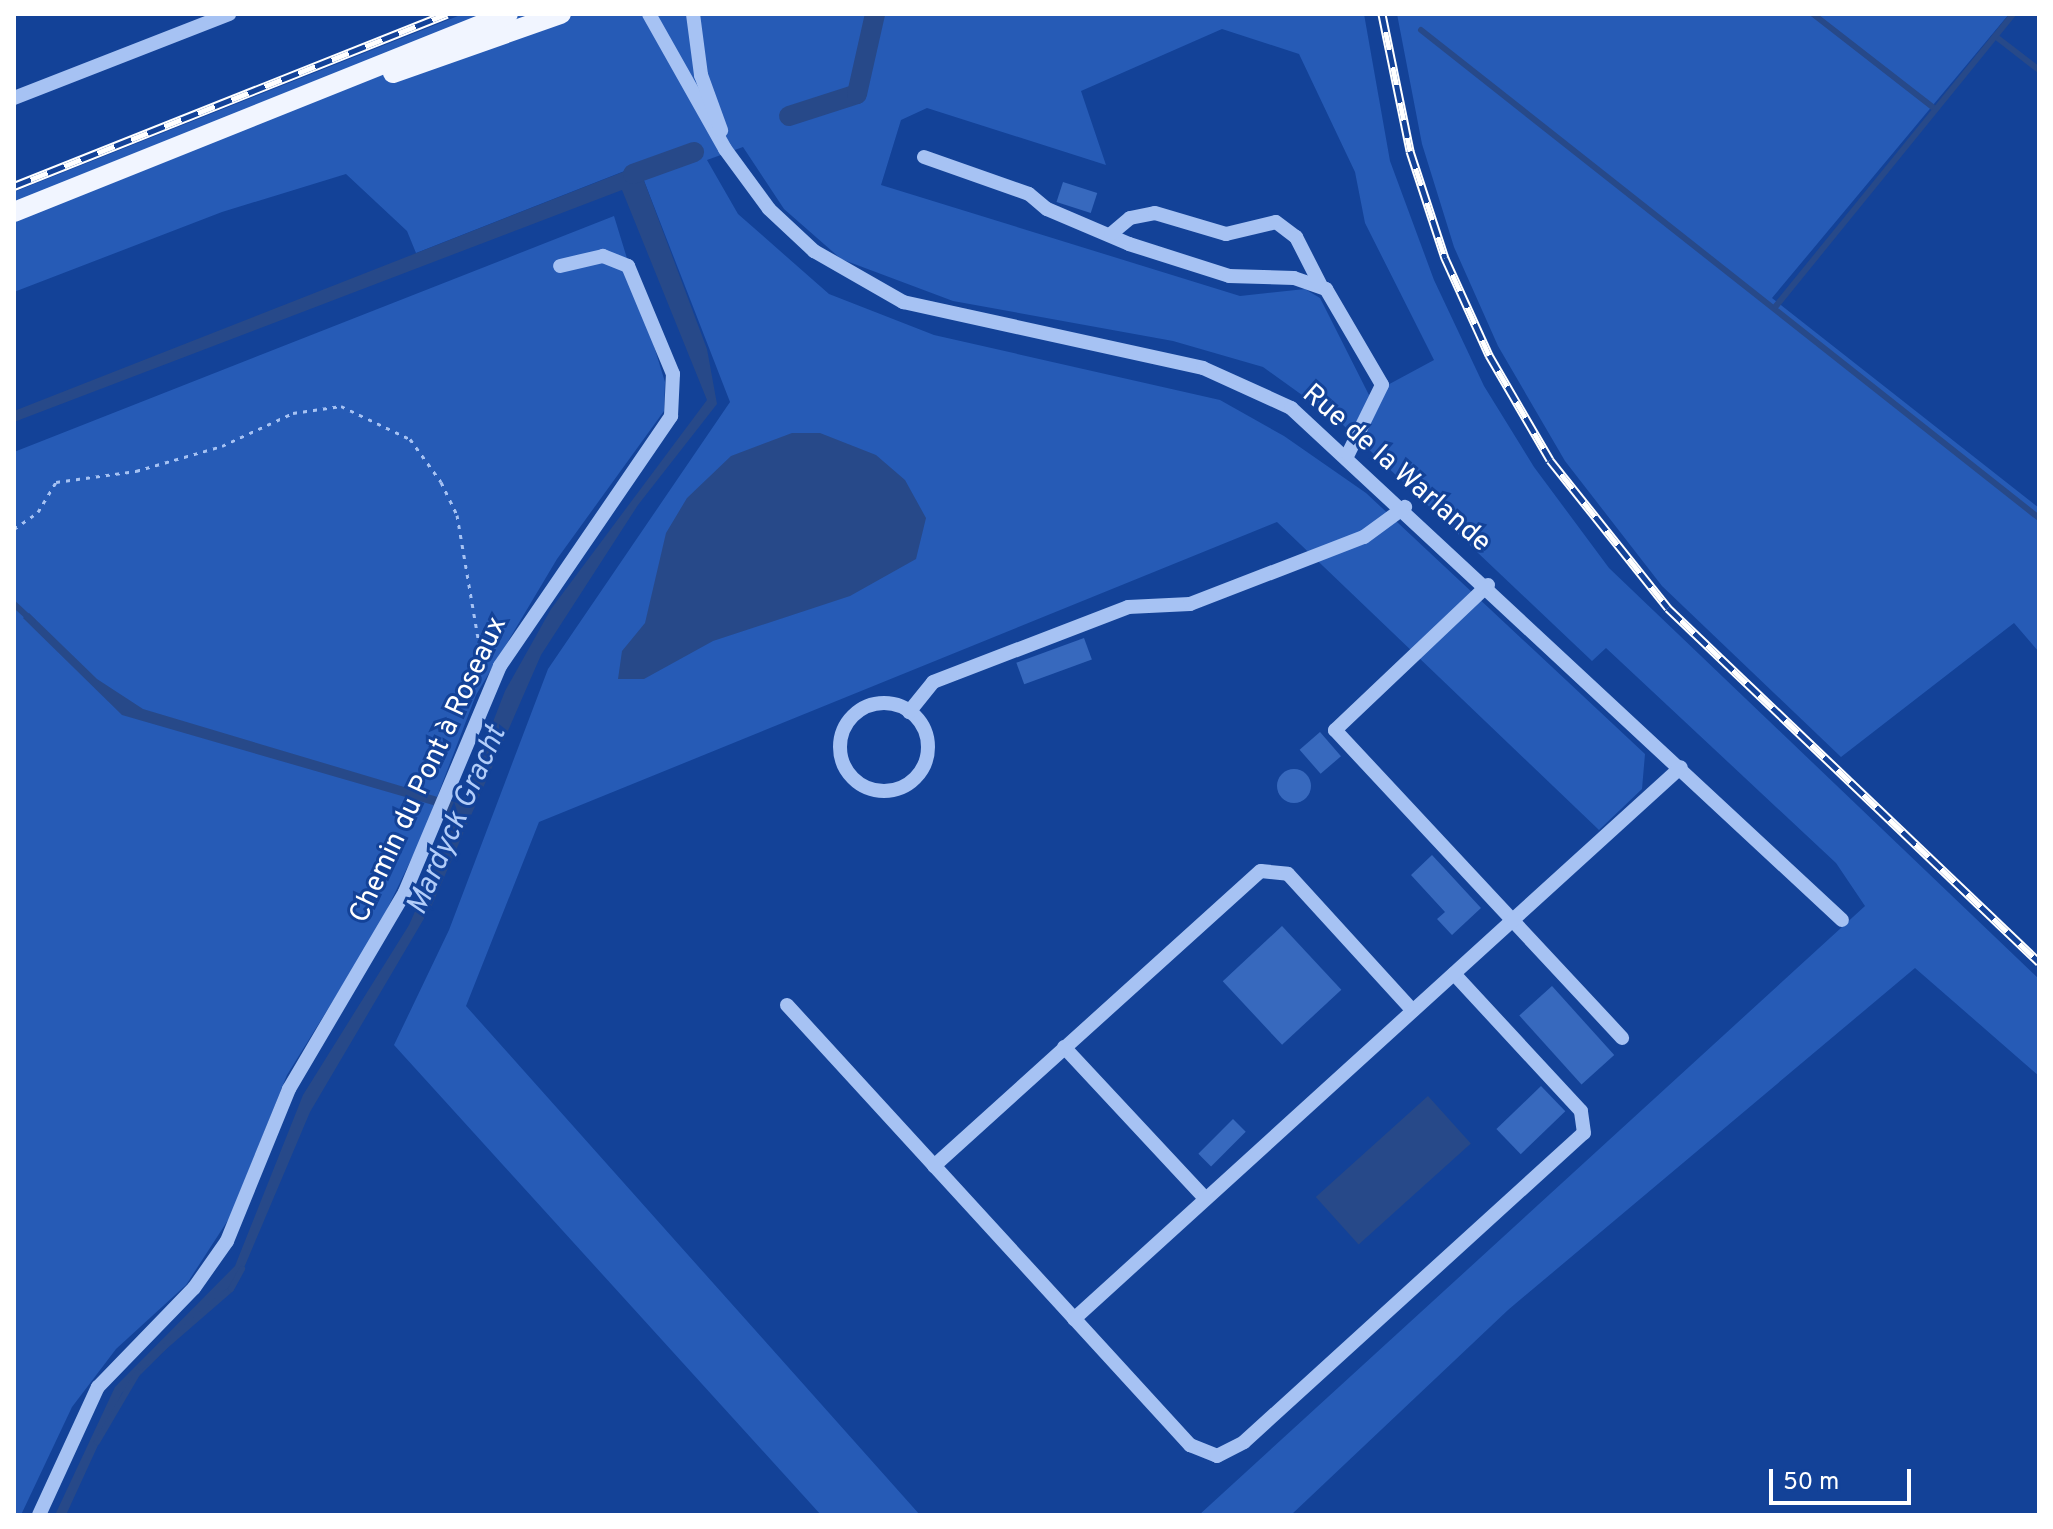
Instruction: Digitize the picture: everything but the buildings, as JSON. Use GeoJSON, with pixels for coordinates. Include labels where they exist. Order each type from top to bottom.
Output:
{"type":"FeatureCollection","features":[{"type":"Feature","properties":{"kind":"main road"},"geometry":{"type":"LineString","coordinates":[[14,212],[508,14]]}},
{"type":"Feature","properties":{"kind":"main road"},"geometry":{"type":"LineString","coordinates":[[182,146],[561,14]]}},
{"type":"Feature","properties":{"kind":"street"},"geometry":{"type":"LineString","coordinates":[[14,98],[229,14]]}},
{"type":"Feature","properties":{"kind":"street","name":"Rue de la Warlande"},"geometry":{"type":"LineString","coordinates":[[649,14],[745,176],[791,233],[880,292],[966,319],[1222,373],[1291,408],[1348,454],[1842,920]]}},
{"type":"Feature","properties":{"kind":"street","name":"Rue de la Warlande"},"geometry":{"type":"LineString","coordinates":[[693,14],[703,84],[745,176]]}},
{"type":"Feature","properties":{"kind":"street"},"geometry":{"type":"LineString","coordinates":[[924,157],[1029,194],[1047,209],[1111,234],[1229,276],[1321,286]]}},
{"type":"Feature","properties":{"kind":"street"},"geometry":{"type":"LineString","coordinates":[[1111,234],[1130,218],[1155,213],[1226,234],[1276,222],[1296,237],[1321,286],[1382,385],[1348,454]]}},
{"type":"Feature","properties":{"kind":"street","name":"Chemin du Pont à Roseaux"},"geometry":{"type":"LineString","coordinates":[[39,1515],[98,1387],[194,1288],[227,1241],[289,1089],[388,924],[440,814],[487,692],[527,620],[666,424],[675,399],[673,374],[628,266],[603,256],[560,266]]}},
{"type":"Feature","properties":{"kind":"street"},"geometry":{"type":"LineString","coordinates":[[909,712],[928,684],[1128,607],[1190,604],[1364,537],[1405,507]]}},
{"type":"Feature","properties":{"kind":"street"},"geometry":{"type":"LineString","coordinates":[[1488,585],[1335,730],[1622,1038]]}},
{"type":"Feature","properties":{"kind":"street"},"geometry":{"type":"LineString","coordinates":[[875,704],[909,712],[927,742],[917,776],[892,790],[858,782],[840,752],[846,724],[875,704]]}},
{"type":"Feature","properties":{"kind":"street"},"geometry":{"type":"LineString","coordinates":[[1074,1319],[1681,767]]}},
{"type":"Feature","properties":{"kind":"street"},"geometry":{"type":"LineString","coordinates":[[934,1166],[1245,881],[1270,869],[1288,874],[1413,1011]]}},
{"type":"Feature","properties":{"kind":"street"},"geometry":{"type":"LineString","coordinates":[[787,1005],[1190,1445],[1209,1456],[1227,1453],[1578,1139],[1581,1111],[1454,974]]}},
{"type":"Feature","properties":{"kind":"street"},"geometry":{"type":"LineString","coordinates":[[1064,1047],[1205,1198]]}},
{"type":"Feature","properties":{"kind":"path"},"geometry":{"type":"LineString","coordinates":[[14,529],[38,512],[56,482],[136,471],[222,446],[293,413],[341,406],[410,439],[441,482],[457,515],[487,692]]}},
{"type":"Feature","properties":{"kind":"shaded area"},"geometry":{"type":"Polygon","coordinates":[[[463,14],[1364,14],[1390,161],[1434,280],[1484,386],[1534,467],[1609,568],[2039,979],[2039,1076],[1915,968],[1508,1310],[1291,1515],[1199,1515],[1865,906],[1836,863],[1606,648],[1592,661],[1341,423],[1263,367],[1173,341],[953,301],[841,259],[784,209],[743,147],[707,160],[738,214],[829,294],[934,335],[1220,400],[1284,436],[1366,493],[1645,754],[1642,789],[1599,830],[1277,522],[539,822],[466,1006],[920,1515],[821,1515],[394,1045],[449,930],[548,669],[730,402],[643,178],[671,169],[663,171],[655,159],[416,253],[407,231],[346,174],[222,212],[14,292],[14,192],[463,14]],[[1222,29],[1081,91],[1106,165],[927,108],[901,120],[881,185],[1240,296],[1305,289],[1320,298],[1369,395],[1434,360],[1365,223],[1355,172],[1299,54],[1222,29]]]}},
{"type":"Feature","properties":{"kind":"shaded area"},"geometry":{"type":"Polygon","coordinates":[[[1397,14],[2009,14],[1772,298],[2039,508],[2039,652],[2014,623],[1841,757],[1662,586],[1565,461],[1498,346],[1454,247],[1422,144],[1397,14]]]}},
{"type":"Feature","properties":{"kind":"shaded area"},"geometry":{"type":"Polygon","coordinates":[[[614,216],[665,382],[664,411],[557,559],[476,695],[421,839],[378,928],[287,1075],[230,1217],[186,1285],[116,1349],[72,1407],[21,1515],[14,1515],[14,452],[614,216]]]}},
{"type":"Feature","properties":{"kind":"water"},"geometry":{"type":"Polygon","coordinates":[[[656,159],[663,171],[643,178],[707,349],[717,404],[638,505],[541,655],[432,905],[310,1112],[241,1275],[122,1393],[66,1515],[55,1515],[115,1387],[235,1266],[303,1095],[409,925],[456,819],[433,805],[122,715],[23,618],[29,613],[97,679],[143,709],[461,804],[505,691],[551,609],[707,400],[622,190],[14,422],[14,411],[656,159]]]}},
{"type":"Feature","properties":{"kind":"water"},"geometry":{"type":"Polygon","coordinates":[[[792,433],[820,433],[876,455],[905,480],[926,518],[916,559],[850,596],[713,641],[644,679],[618,679],[622,651],[645,623],[666,533],[687,498],[731,456],[792,433]]]}},
{"type":"Feature","properties":{"kind":"water"},"geometry":{"type":"Polygon","coordinates":[[[1428,1096],[1471,1144],[1359,1245],[1316,1197],[1428,1096]]]}},
{"type":"Feature","properties":{"kind":"waterway","name":"Mardyck Gracht"},"geometry":{"type":"LineString","coordinates":[[789,116],[857,94],[875,14]]}},
{"type":"Feature","properties":{"kind":"waterway"},"geometry":{"type":"LineString","coordinates":[[1813,14],[1935,109]]}},
{"type":"Feature","properties":{"kind":"waterway"},"geometry":{"type":"LineString","coordinates":[[1776,306],[2013,14]]}},
{"type":"Feature","properties":{"kind":"waterway"},"geometry":{"type":"LineString","coordinates":[[1421,30],[2039,518]]}},
{"type":"Feature","properties":{"kind":"waterway"},"geometry":{"type":"LineString","coordinates":[[1995,36],[2039,70]]}},
{"type":"Feature","properties":{"kind":"waterway","name":"Mardyck Gracht"},"geometry":{"type":"LineString","coordinates":[[633,174],[694,152]]}},
{"type":"Feature","properties":{"kind":"waterway"},"geometry":{"type":"LineString","coordinates":[[14,604],[32,621]]}},
{"type":"Feature","properties":{"kind":"waterway","name":"Mardyck Gracht"},"geometry":{"type":"LineString","coordinates":[[97,1442],[141,1367],[231,1289],[242,1269]]}},
{"type":"Feature","properties":{"kind":"railway"},"geometry":{"type":"LineString","coordinates":[[14,186],[447,14]]}},
{"type":"Feature","properties":{"kind":"railway"},"geometry":{"type":"LineString","coordinates":[[1382,14],[1410,151],[1445,258],[1489,355],[1550,460],[1668,608],[2039,962]]}}]}
